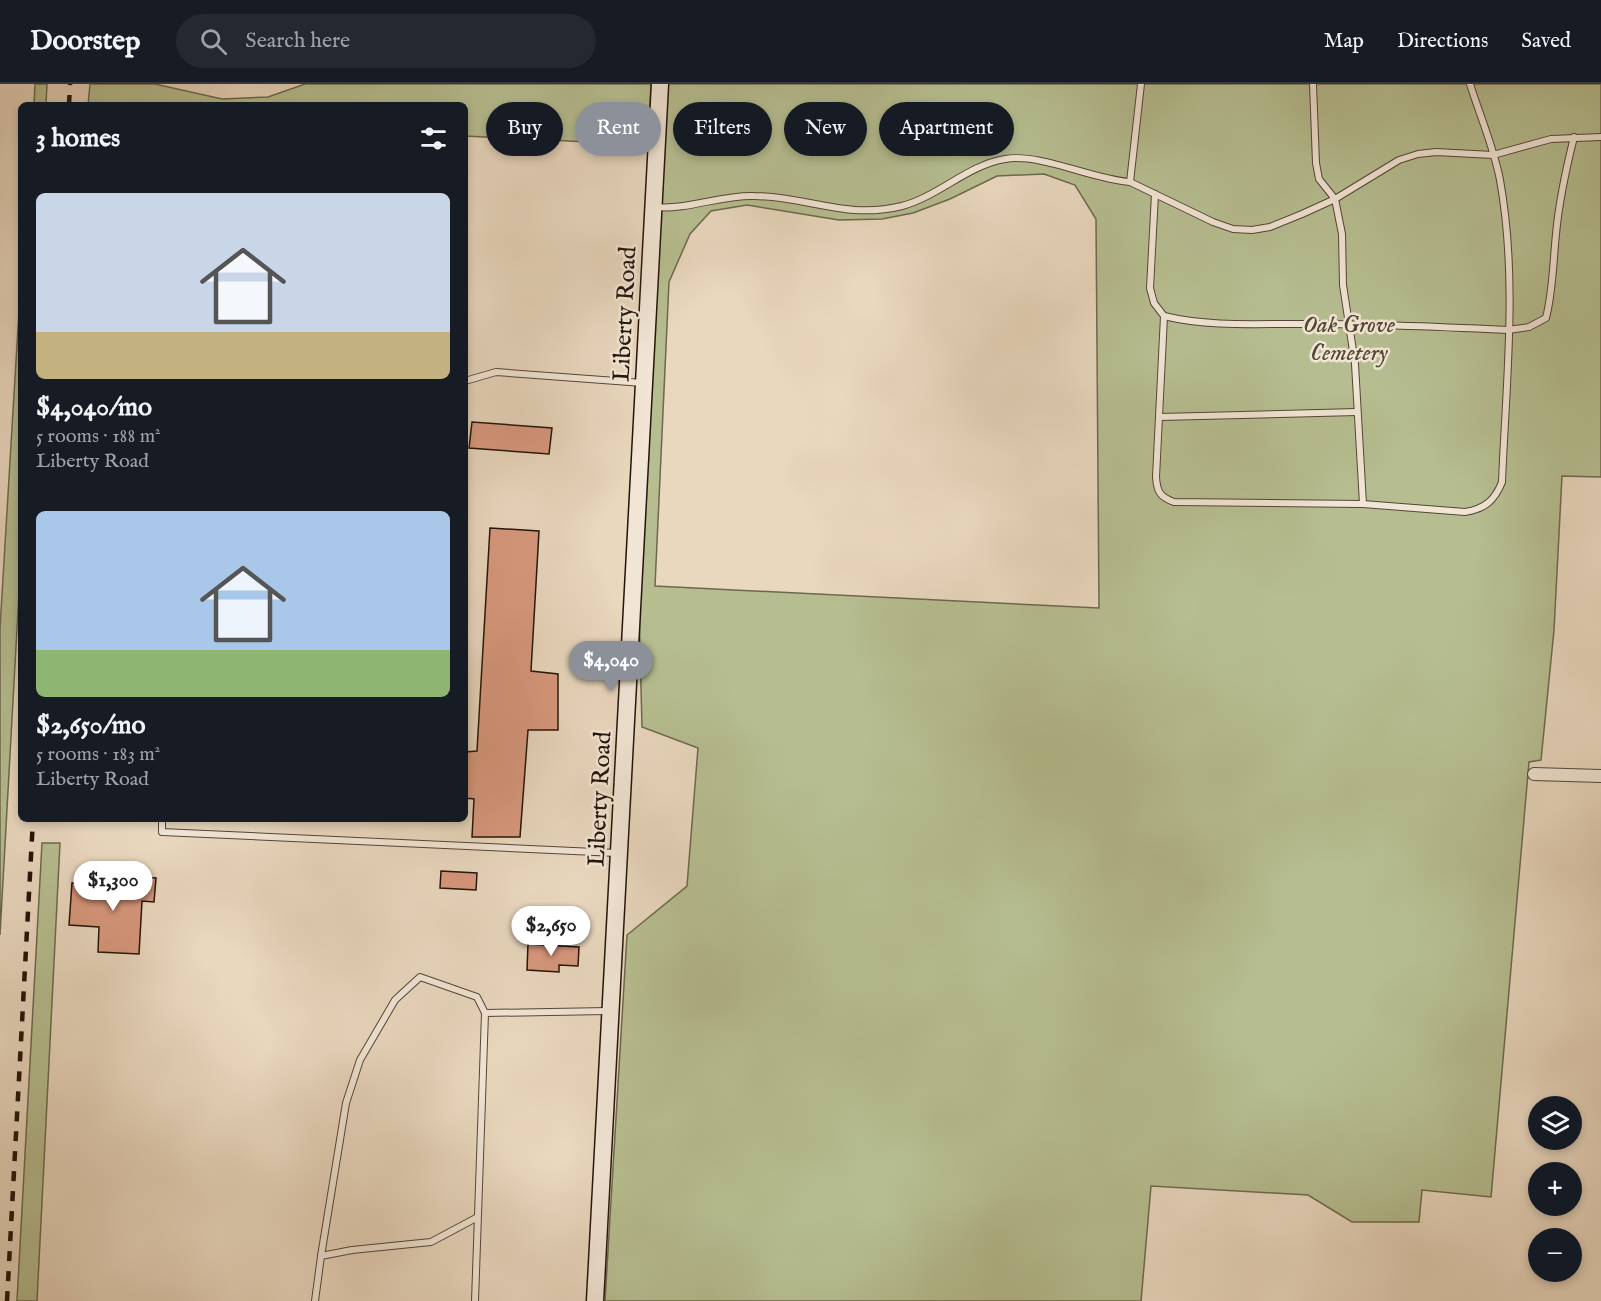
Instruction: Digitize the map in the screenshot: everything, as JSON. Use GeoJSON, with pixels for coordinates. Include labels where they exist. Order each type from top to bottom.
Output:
{"type":"FeatureCollection","features":[{"type":"Feature","properties":{"kind":"street","name":"Liberty Road"},"geometry":{"type":"LineString","coordinates":[[595,1301],[660,84]]}},
{"type":"Feature","properties":{"kind":"street"},"geometry":{"type":"LineString","coordinates":[[1534,774],[1601,776]]}},
{"type":"Feature","properties":{"kind":"lane"},"geometry":{"type":"LineString","coordinates":[[1130,182],[1141,84]]}},
{"type":"Feature","properties":{"kind":"lane"},"geometry":{"type":"LineString","coordinates":[[1313,84],[1317,171],[1319,179],[1335,199],[1342,234],[1343,285],[1350,324],[1363,504]]}},
{"type":"Feature","properties":{"kind":"lane"},"geometry":{"type":"LineString","coordinates":[[1164,316],[1156,477],[1157,490],[1163,498],[1174,502],[1363,504],[1465,512],[1478,510],[1497,495],[1503,482],[1510,288],[1508,231],[1500,177],[1470,84]]}},
{"type":"Feature","properties":{"kind":"lane"},"geometry":{"type":"LineString","coordinates":[[1155,194],[1150,288],[1154,303],[1164,316],[1189,322],[1211,323],[1350,324],[1508,330],[1529,327],[1546,318],[1552,294],[1556,233],[1565,174],[1574,137]]}},
{"type":"Feature","properties":{"kind":"lane"},"geometry":{"type":"LineString","coordinates":[[653,206],[673,208],[753,195],[868,212],[903,206],[934,194],[983,166],[1006,159],[1027,159],[1105,180],[1130,182],[1213,222],[1233,229],[1252,230],[1270,227],[1335,199],[1382,169],[1418,154],[1436,152],[1493,155],[1551,139],[1601,138]]}},
{"type":"Feature","properties":{"kind":"lane"},"geometry":{"type":"LineString","coordinates":[[468,380],[496,372],[644,383]]}},
{"type":"Feature","properties":{"kind":"lane"},"geometry":{"type":"LineString","coordinates":[[1160,417],[1357,412]]}},
{"type":"Feature","properties":{"kind":"lane"},"geometry":{"type":"LineString","coordinates":[[162,822],[162,832],[620,853]]}},
{"type":"Feature","properties":{"kind":"lane"},"geometry":{"type":"LineString","coordinates":[[315,1301],[346,1103],[360,1060],[395,1000],[420,977],[477,997],[485,1012],[476,1218],[475,1301]]}},
{"type":"Feature","properties":{"kind":"lane"},"geometry":{"type":"LineString","coordinates":[[485,1012],[611,1011]]}},
{"type":"Feature","properties":{"kind":"lane"},"geometry":{"type":"LineString","coordinates":[[321,1256],[352,1250],[430,1242],[476,1218]]}},
{"type":"Feature","properties":{"kind":"green space"},"geometry":{"type":"Polygon","coordinates":[[[35,84],[47,84],[46,102],[34,102],[35,84]]]}},
{"type":"Feature","properties":{"kind":"green space"},"geometry":{"type":"Polygon","coordinates":[[[90,84],[155,84],[222,99],[268,97],[305,84],[651,84],[650,102],[575,102],[575,141],[563,141],[563,102],[486,102],[486,137],[468,136],[468,102],[88,102],[90,84]]]}},
{"type":"Feature","properties":{"kind":"green space","name":"Oak Grove Cemetery"},"geometry":{"type":"Polygon","coordinates":[[[668,84],[1601,84],[1601,477],[1562,476],[1554,630],[1541,760],[1529,762],[1491,1197],[1422,1190],[1419,1222],[1352,1222],[1308,1195],[1151,1186],[1141,1301],[605,1301],[627,935],[687,886],[698,748],[642,727],[639,609],[668,84]],[[1044,174],[997,176],[950,199],[913,213],[882,219],[839,220],[747,205],[711,211],[690,234],[669,282],[655,586],[1099,608],[1096,219],[1075,185],[1044,174]]]}},
{"type":"Feature","properties":{"kind":"green space"},"geometry":{"type":"Polygon","coordinates":[[[18,328],[18,611],[0,935],[0,628],[18,328]]]}},
{"type":"Feature","properties":{"kind":"green space"},"geometry":{"type":"Polygon","coordinates":[[[42,843],[60,843],[37,1301],[17,1301],[42,843]]]}},
{"type":"Feature","properties":{"kind":"building"},"geometry":{"type":"Polygon","coordinates":[[[472,422],[552,428],[549,454],[469,448],[472,422]]]}},
{"type":"Feature","properties":{"kind":"building"},"geometry":{"type":"Polygon","coordinates":[[[490,528],[539,531],[531,671],[558,674],[558,730],[528,730],[520,837],[472,837],[474,799],[468,798],[468,752],[477,751],[490,528]]]}},
{"type":"Feature","properties":{"kind":"building"},"geometry":{"type":"Polygon","coordinates":[[[441,871],[477,873],[476,890],[440,888],[441,871]]]}},
{"type":"Feature","properties":{"kind":"building"},"geometry":{"type":"Polygon","coordinates":[[[124,876],[156,878],[154,902],[142,901],[139,954],[98,952],[99,927],[69,925],[72,883],[123,886],[124,876]]]}},
{"type":"Feature","properties":{"kind":"building"},"geometry":{"type":"Polygon","coordinates":[[[528,944],[579,947],[578,966],[559,965],[559,972],[527,970],[528,944]]]}},
{"type":"Feature","properties":{"kind":"railway"},"geometry":{"type":"LineString","coordinates":[[69,102],[70,84]]}},
{"type":"Feature","properties":{"kind":"railway"},"geometry":{"type":"LineString","coordinates":[[7,1301],[33,822]]}}]}
